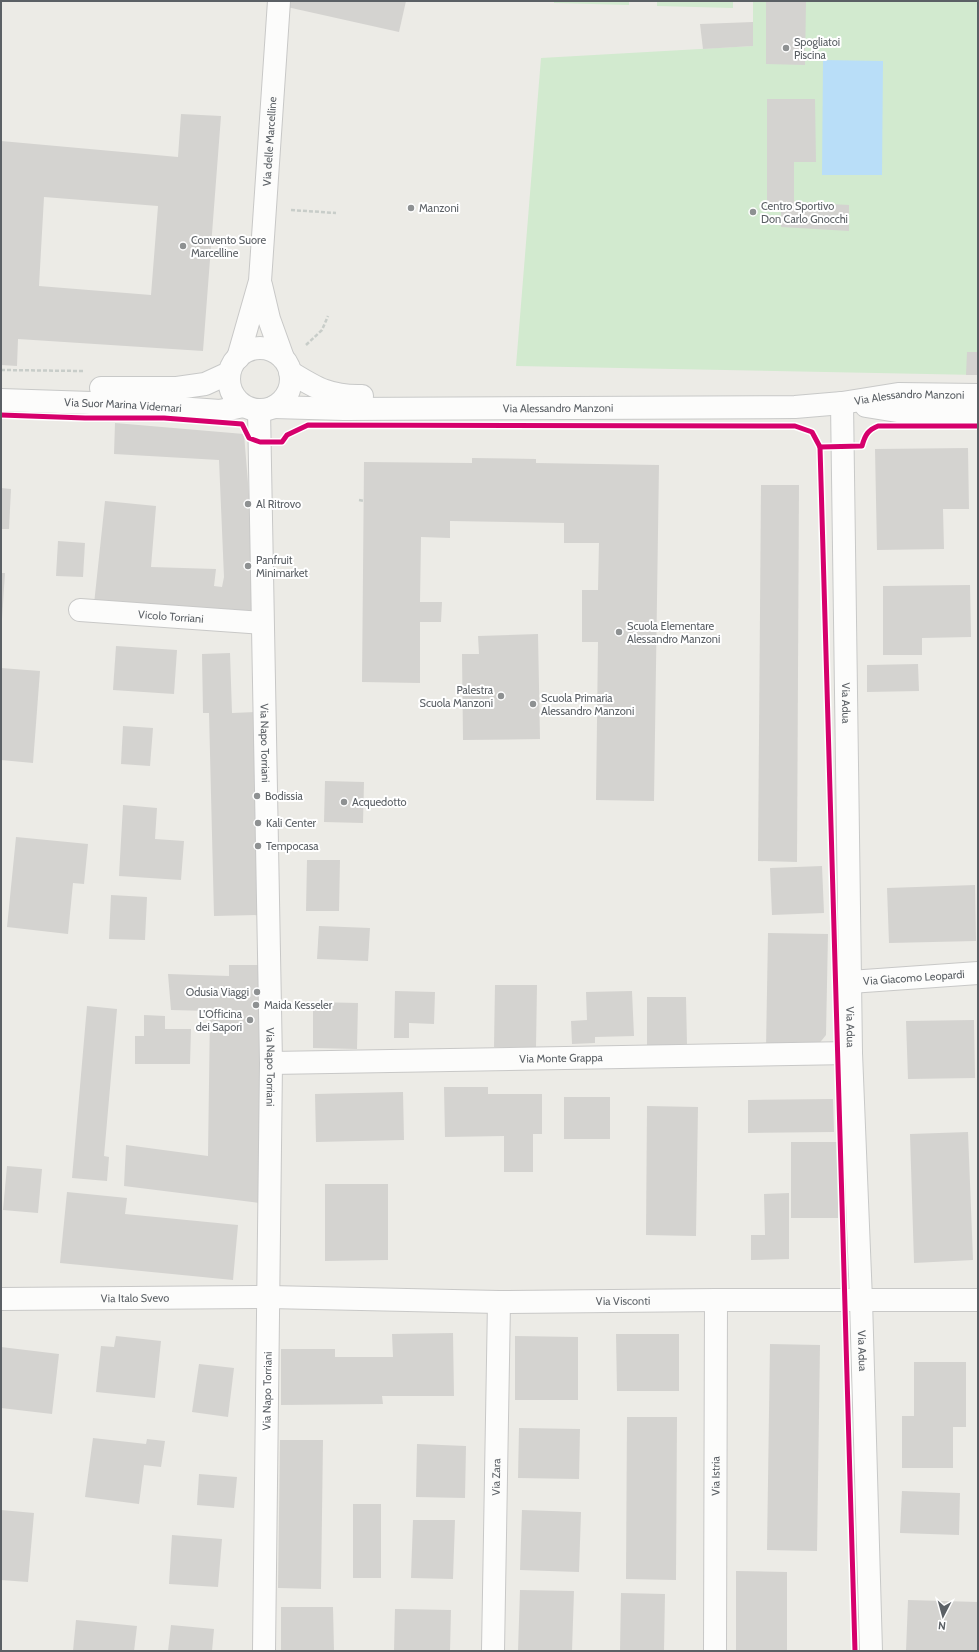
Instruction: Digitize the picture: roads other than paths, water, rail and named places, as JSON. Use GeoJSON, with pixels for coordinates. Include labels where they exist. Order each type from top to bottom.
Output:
{"type":"FeatureCollection","features":[{"type":"Feature","properties":{"kind":"street","name":"Via delle Marcelline"},"geometry":{"type":"LineString","coordinates":[[233,365],[260,282],[279,1]]}},
{"type":"Feature","properties":{"kind":"street","name":"Via delle Marcelline"},"geometry":{"type":"LineString","coordinates":[[260,282],[269,319],[286,365]]}},
{"type":"Feature","properties":{"kind":"street"},"geometry":{"type":"LineString","coordinates":[[258,348],[273,351],[286,365],[291,379],[289,390],[284,399],[259,408],[237,401],[229,384],[233,365],[246,352],[258,348]]}},
{"type":"Feature","properties":{"kind":"street","name":"Via Suor Marina Videmari"},"geometry":{"type":"LineString","coordinates":[[1,386],[121,389],[177,388],[205,384],[233,365]]}},
{"type":"Feature","properties":{"kind":"street","name":"Via Alessandro Manzoni"},"geometry":{"type":"LineString","coordinates":[[286,365],[316,387],[344,396],[497,393],[623,395],[795,394],[897,411],[978,411]]}},
{"type":"Feature","properties":{"kind":"street","name":"Via Alessandro Manzoni"},"geometry":{"type":"LineString","coordinates":[[259,408],[795,407],[842,403],[898,394],[978,395]]}},
{"type":"Feature","properties":{"kind":"street","name":"Via Suor Marina Videmari"},"geometry":{"type":"LineString","coordinates":[[1,400],[121,404],[220,411],[259,408]]}},
{"type":"Feature","properties":{"kind":"street","name":"Via Adua"},"geometry":{"type":"LineString","coordinates":[[842,403],[851,1054],[862,1300],[871,1651]]}},
{"type":"Feature","properties":{"kind":"street","name":"Via Napo Torriani"},"geometry":{"type":"LineString","coordinates":[[259,408],[270,1063],[269,1297],[264,1651]]}},
{"type":"Feature","properties":{"kind":"street","name":"Vicolo Torriani"},"geometry":{"type":"LineString","coordinates":[[80,610],[262,623]]}},
{"type":"Feature","properties":{"kind":"street","name":"Via Giacomo Leopardi"},"geometry":{"type":"LineString","coordinates":[[850,982],[978,972]]}},
{"type":"Feature","properties":{"kind":"street","name":"Via Monte Grappa"},"geometry":{"type":"LineString","coordinates":[[270,1063],[851,1054]]}},
{"type":"Feature","properties":{"kind":"street","name":"Via Visconti"},"geometry":{"type":"LineString","coordinates":[[269,1297],[499,1302],[978,1300]]}},
{"type":"Feature","properties":{"kind":"street","name":"Via Italo Svevo"},"geometry":{"type":"LineString","coordinates":[[1,1299],[269,1297]]}},
{"type":"Feature","properties":{"kind":"street","name":"Via Istria"},"geometry":{"type":"LineString","coordinates":[[715,1651],[716,1300]]}},
{"type":"Feature","properties":{"kind":"street","name":"Via Zara"},"geometry":{"type":"LineString","coordinates":[[493,1651],[499,1302]]}},
{"type":"Feature","properties":{"kind":"water"},"geometry":{"type":"Polygon","coordinates":[[[823,60],[883,61],[882,175],[822,175],[823,60]]]}},
{"type":"Feature","properties":{"kind":"place","name":"Spogliatoi Piscina"},"geometry":{"type":"Point","coordinates":[786,48]}},
{"type":"Feature","properties":{"kind":"place","name":"Manzoni"},"geometry":{"type":"Point","coordinates":[411,208]}},
{"type":"Feature","properties":{"kind":"place","name":"Centro Sportivo Don Carlo Gnocchi"},"geometry":{"type":"Point","coordinates":[753,212]}},
{"type":"Feature","properties":{"kind":"place","name":"Convento Suore Marcelline"},"geometry":{"type":"Point","coordinates":[183,246]}},
{"type":"Feature","properties":{"kind":"place","name":"Al Ritrovo"},"geometry":{"type":"Point","coordinates":[248,504]}},
{"type":"Feature","properties":{"kind":"place","name":"Panfruit Minimarket"},"geometry":{"type":"Point","coordinates":[248,566]}},
{"type":"Feature","properties":{"kind":"place","name":"Scuola Elementare Alessandro Manzoni"},"geometry":{"type":"Point","coordinates":[619,632]}},
{"type":"Feature","properties":{"kind":"place","name":"Palestra Scuola Manzoni"},"geometry":{"type":"Point","coordinates":[501,696]}},
{"type":"Feature","properties":{"kind":"place","name":"Scuola Primaria Alessandro Manzoni"},"geometry":{"type":"Point","coordinates":[533,704]}},
{"type":"Feature","properties":{"kind":"place","name":"Bodissia"},"geometry":{"type":"Point","coordinates":[257,796]}},
{"type":"Feature","properties":{"kind":"place","name":"Acquedotto"},"geometry":{"type":"Point","coordinates":[344,802]}},
{"type":"Feature","properties":{"kind":"place","name":"Kali Center"},"geometry":{"type":"Point","coordinates":[258,823]}},
{"type":"Feature","properties":{"kind":"place","name":"Tempocasa"},"geometry":{"type":"Point","coordinates":[258,846]}},
{"type":"Feature","properties":{"kind":"place","name":"Odusia Viaggi"},"geometry":{"type":"Point","coordinates":[257,992]}},
{"type":"Feature","properties":{"kind":"place","name":"Maida Kesseler"},"geometry":{"type":"Point","coordinates":[256,1005]}},
{"type":"Feature","properties":{"kind":"place","name":"L'Officina dei Sapori"},"geometry":{"type":"Point","coordinates":[250,1020]}}]}
